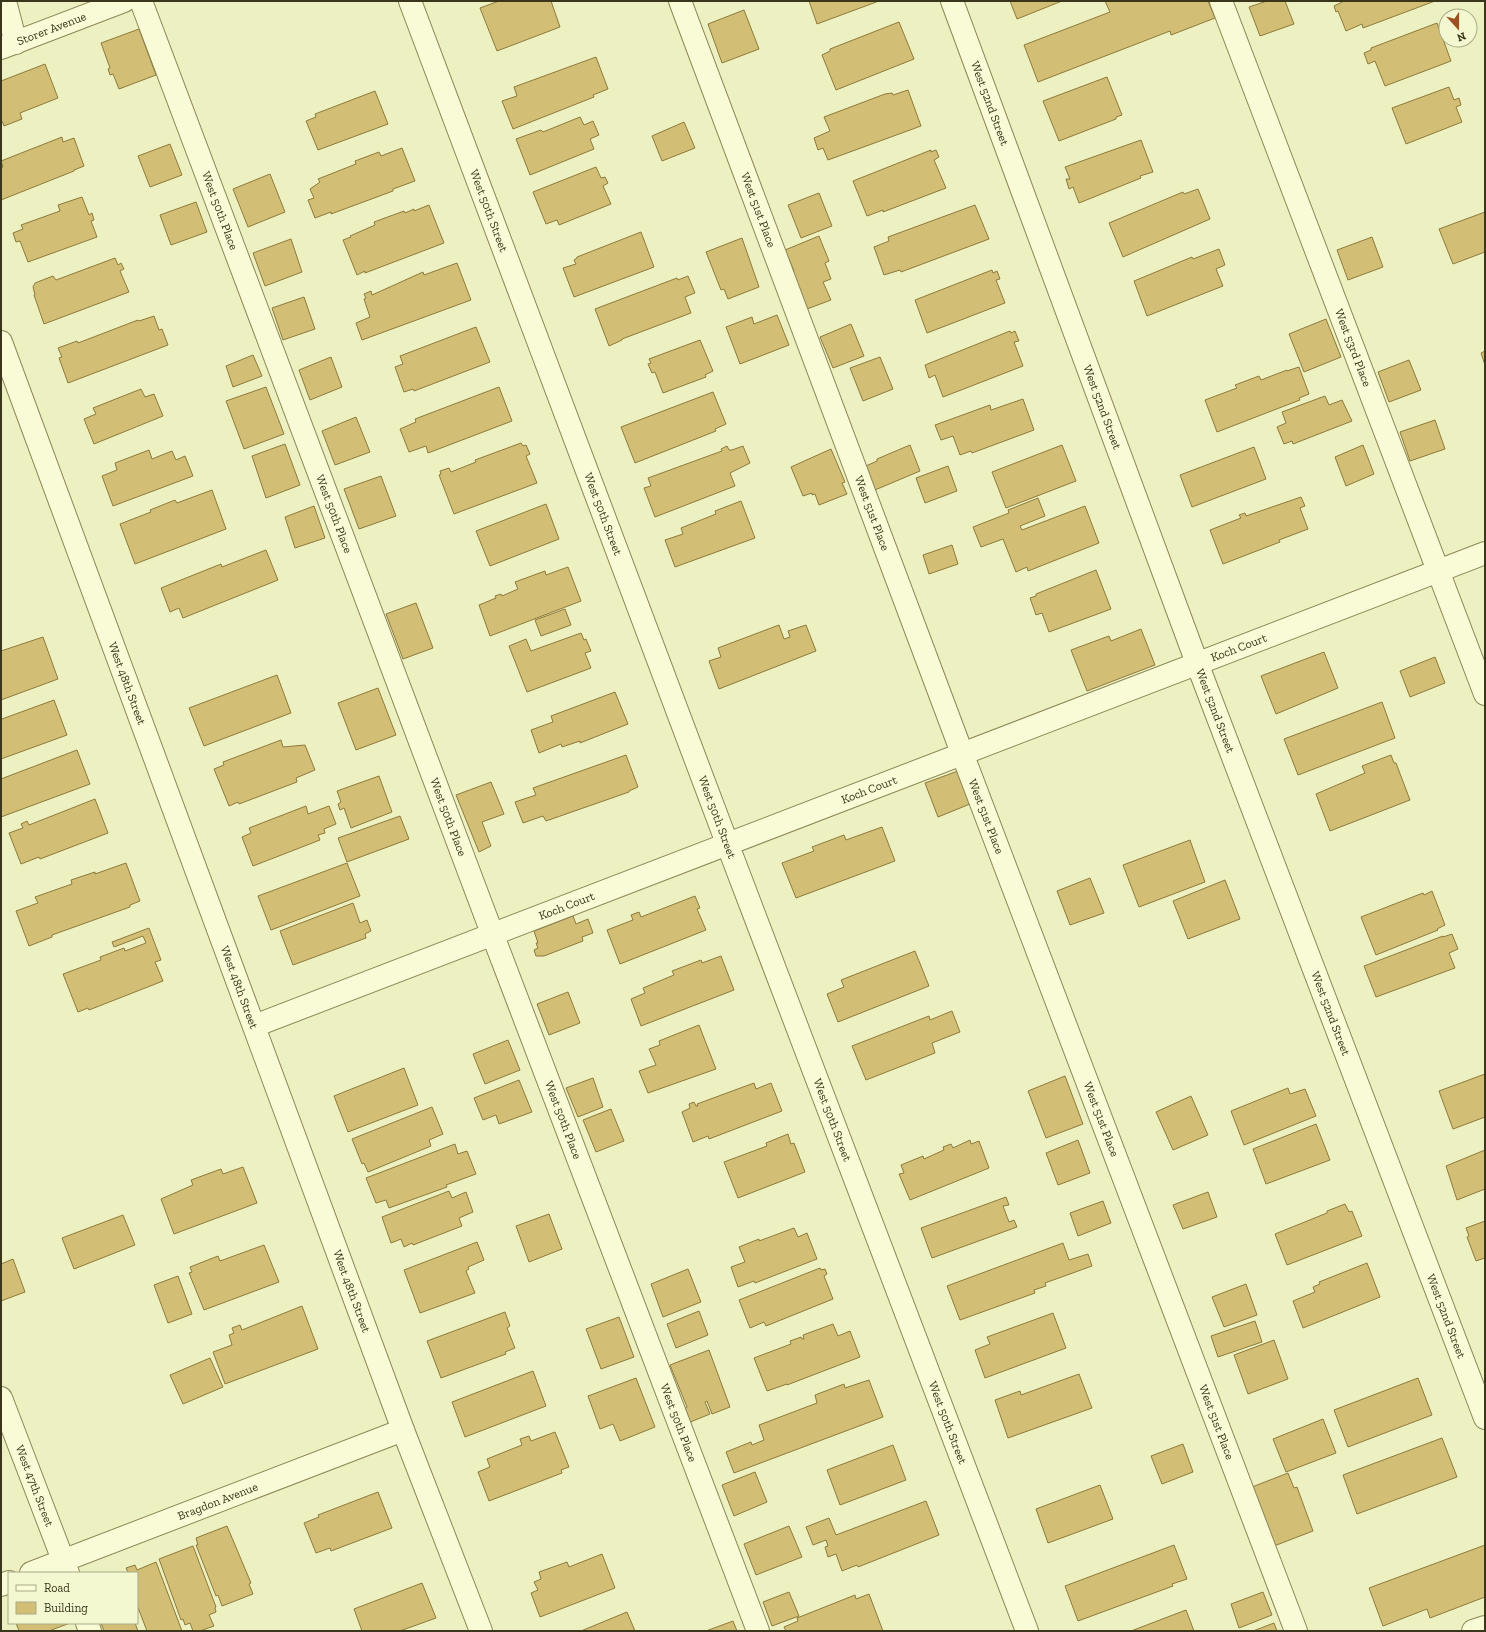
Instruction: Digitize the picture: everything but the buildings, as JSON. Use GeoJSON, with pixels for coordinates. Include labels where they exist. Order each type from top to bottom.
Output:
{"type":"FeatureCollection","features":[{"type":"Feature","properties":{"kind":"street"},"geometry":{"type":"LineString","coordinates":[[5,1],[8,45]]}},
{"type":"Feature","properties":{"kind":"street","name":"Storer Avenue"},"geometry":{"type":"LineString","coordinates":[[8,45],[124,1]]}},
{"type":"Feature","properties":{"kind":"street","name":"West 50th Place"},"geometry":{"type":"LineString","coordinates":[[142,1],[492,934],[758,1631]]}},
{"type":"Feature","properties":{"kind":"street","name":"West 50th Street"},"geometry":{"type":"LineString","coordinates":[[410,1],[727,843],[1027,1631]]}},
{"type":"Feature","properties":{"kind":"street","name":"West 51st Place"},"geometry":{"type":"LineString","coordinates":[[680,1],[962,753],[1296,1631]]}},
{"type":"Feature","properties":{"kind":"street","name":"West 52nd Street"},"geometry":{"type":"LineString","coordinates":[[952,1],[1197,663],[1485,1418]]}},
{"type":"Feature","properties":{"kind":"street","name":"West 53rd Place"},"geometry":{"type":"LineString","coordinates":[[1221,1],[1485,694]]}},
{"type":"Feature","properties":{"kind":"street","name":"West 48th Street"},"geometry":{"type":"LineString","coordinates":[[1,342],[403,1430],[480,1631]]}},
{"type":"Feature","properties":{"kind":"street","name":"Koch Court"},"geometry":{"type":"LineString","coordinates":[[254,1026],[1485,553]]}},
{"type":"Feature","properties":{"kind":"street","name":"West 47th Street"},"geometry":{"type":"LineString","coordinates":[[1,1398],[65,1567]]}},
{"type":"Feature","properties":{"kind":"street","name":"Bragdon Avenue"},"geometry":{"type":"LineString","coordinates":[[37,1572],[65,1567],[403,1430]]}},
{"type":"Feature","properties":{"kind":"street"},"geometry":{"type":"LineString","coordinates":[[1474,1631],[1485,1627]]}}]}
